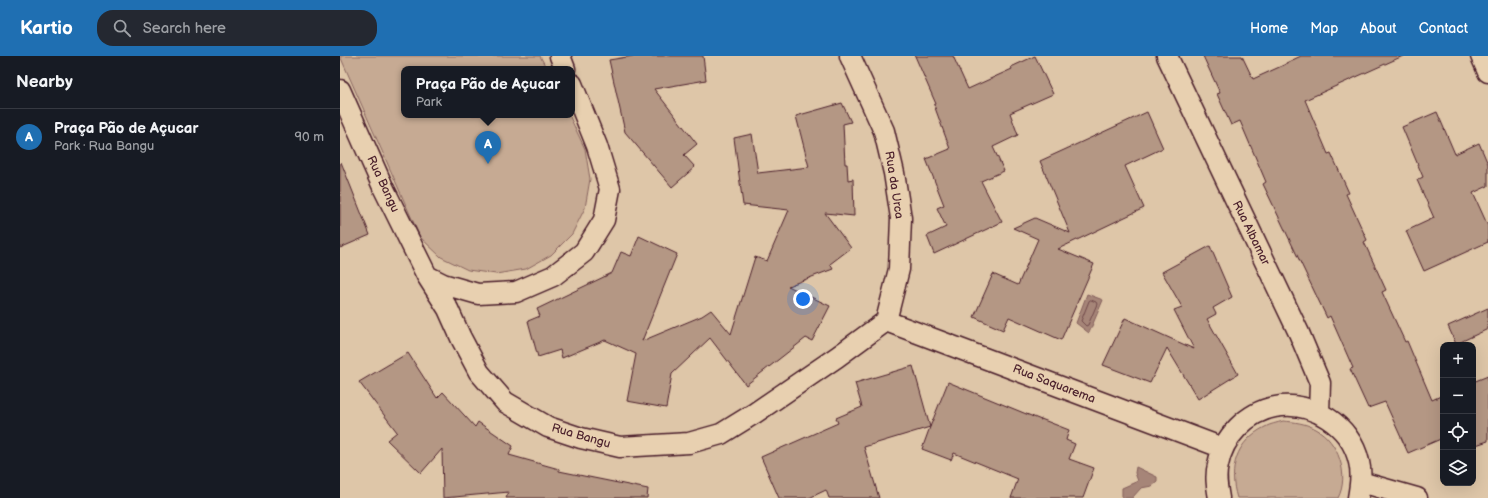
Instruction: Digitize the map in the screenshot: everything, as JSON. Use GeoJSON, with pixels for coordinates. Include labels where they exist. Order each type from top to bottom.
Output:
{"type":"FeatureCollection","features":[{"type":"Feature","properties":{"kind":"street"},"geometry":{"type":"LineString","coordinates":[[560,56],[564,66]]}},
{"type":"Feature","properties":{"kind":"street","name":"Rua da Urca"},"geometry":{"type":"LineString","coordinates":[[850,56],[884,131],[894,173],[901,218],[899,269],[886,321]]}},
{"type":"Feature","properties":{"kind":"street","name":"Rua Albamar"},"geometry":{"type":"LineString","coordinates":[[1167,56],[1299,333],[1320,383],[1319,413]]}},
{"type":"Feature","properties":{"kind":"street"},"geometry":{"type":"LineString","coordinates":[[1481,56],[1488,72]]}},
{"type":"Feature","properties":{"kind":"street","name":"Rua Bangu"},"geometry":{"type":"LineString","coordinates":[[340,90],[383,186],[427,276],[448,309],[479,372],[505,402],[548,427],[581,438],[620,447],[689,443],[721,434],[756,413],[886,321]]}},
{"type":"Feature","properties":{"kind":"street"},"geometry":{"type":"LineString","coordinates":[[427,276],[443,284],[478,294],[516,292],[553,276],[584,252],[604,220],[610,189],[596,146],[575,92]]}},
{"type":"Feature","properties":{"kind":"street","name":"Rua Saquarema"},"geometry":{"type":"LineString","coordinates":[[886,321],[1223,448]]}},
{"type":"Feature","properties":{"kind":"street"},"geometry":{"type":"LineString","coordinates":[[1219,498],[1217,476],[1218,464],[1223,448],[1236,429],[1254,415],[1275,407],[1298,406],[1319,413],[1337,424],[1350,441],[1359,461],[1360,490],[1417,498]]}},
{"type":"Feature","properties":{"kind":"shaded area"},"geometry":{"type":"Polygon","coordinates":[[[340,56],[540,56],[545,66],[401,66],[401,118],[570,118],[585,149],[590,179],[585,208],[572,234],[551,255],[526,269],[496,274],[468,270],[441,257],[420,237],[340,56]]]}},
{"type":"Feature","properties":{"kind":"shaded area"},"geometry":{"type":"Polygon","coordinates":[[[1283,421],[1300,423],[1316,429],[1324,434],[1336,450],[1340,459],[1343,479],[1338,498],[1237,498],[1234,487],[1234,466],[1241,448],[1255,433],[1267,426],[1283,421]]]}},
{"type":"Feature","properties":{"kind":"water"},"geometry":{"type":"Polygon","coordinates":[[[1087,294],[1103,300],[1089,333],[1076,323],[1087,294]]]}},
{"type":"Feature","properties":{"kind":"water"},"geometry":{"type":"Polygon","coordinates":[[[1136,467],[1157,477],[1157,482],[1152,486],[1141,488],[1132,498],[1122,498],[1122,488],[1138,481],[1135,473],[1136,467]]]}},
{"type":"Feature","properties":{"kind":"building"},"geometry":{"type":"Polygon","coordinates":[[[633,56],[703,56],[706,80],[654,89],[697,144],[684,155],[695,167],[672,187],[625,132],[609,60],[633,56]]]}},
{"type":"Feature","properties":{"kind":"building"},"geometry":{"type":"Polygon","coordinates":[[[915,56],[953,56],[968,89],[1012,69],[1011,67],[1035,56],[1053,94],[1010,113],[1018,135],[993,147],[1004,171],[981,181],[1002,222],[934,254],[927,236],[946,227],[937,208],[944,205],[926,159],[950,149],[934,105],[936,104],[915,56]]]}},
{"type":"Feature","properties":{"kind":"building"},"geometry":{"type":"Polygon","coordinates":[[[1203,56],[1242,56],[1253,79],[1301,56],[1403,56],[1305,100],[1328,154],[1331,153],[1349,193],[1346,194],[1367,240],[1364,242],[1386,290],[1382,292],[1405,342],[1407,341],[1432,400],[1440,396],[1440,439],[1408,453],[1385,402],[1368,408],[1350,369],[1353,368],[1330,316],[1327,318],[1263,184],[1266,182],[1240,121],[1231,125],[1217,94],[1220,93],[1203,56]]]}},
{"type":"Feature","properties":{"kind":"building"},"geometry":{"type":"Polygon","coordinates":[[[842,103],[851,122],[843,124],[845,164],[847,164],[848,180],[853,179],[854,216],[825,213],[851,248],[830,264],[833,269],[788,286],[830,306],[812,341],[806,338],[746,385],[710,338],[672,374],[666,408],[627,401],[636,354],[605,340],[562,358],[560,350],[538,357],[528,321],[540,316],[537,309],[612,273],[621,252],[631,256],[639,236],[677,254],[642,341],[702,316],[711,310],[731,334],[755,257],[767,261],[789,210],[743,205],[734,138],[752,134],[758,173],[809,167],[796,116],[842,103]]]}},
{"type":"Feature","properties":{"kind":"building"},"geometry":{"type":"Polygon","coordinates":[[[1147,112],[1163,148],[1125,166],[1144,208],[1058,249],[1094,264],[1061,340],[1009,317],[1003,330],[974,317],[993,274],[1018,285],[1038,239],[1013,228],[1035,218],[1070,233],[1040,161],[1147,112]]]}},
{"type":"Feature","properties":{"kind":"building"},"geometry":{"type":"Polygon","coordinates":[[[1437,112],[1455,154],[1479,143],[1488,164],[1488,186],[1473,193],[1488,226],[1488,242],[1424,271],[1406,231],[1434,218],[1417,180],[1423,177],[1402,127],[1437,112]]]}},
{"type":"Feature","properties":{"kind":"building"},"geometry":{"type":"Polygon","coordinates":[[[341,162],[370,235],[340,248],[340,163],[341,162]]]}},
{"type":"Feature","properties":{"kind":"building"},"geometry":{"type":"Polygon","coordinates":[[[1210,246],[1232,297],[1213,308],[1216,314],[1207,319],[1238,374],[1198,399],[1167,348],[1150,383],[1103,365],[1125,318],[1194,349],[1174,310],[1182,307],[1162,272],[1210,246]]]}},
{"type":"Feature","properties":{"kind":"building"},"geometry":{"type":"Polygon","coordinates":[[[1488,308],[1488,329],[1460,342],[1455,342],[1448,326],[1488,308]]]}},
{"type":"Feature","properties":{"kind":"building"},"geometry":{"type":"Polygon","coordinates":[[[408,353],[437,398],[443,392],[475,427],[478,422],[513,446],[509,455],[559,469],[559,471],[648,489],[647,498],[506,498],[509,492],[443,498],[442,449],[421,473],[387,440],[397,432],[359,382],[408,353]]]}},
{"type":"Feature","properties":{"kind":"building"},"geometry":{"type":"Polygon","coordinates":[[[913,366],[930,427],[864,447],[879,498],[829,498],[826,490],[809,498],[779,498],[761,457],[838,423],[836,418],[862,407],[855,383],[913,366]]]}},
{"type":"Feature","properties":{"kind":"building"},"geometry":{"type":"Polygon","coordinates":[[[1488,376],[1488,441],[1476,445],[1476,414],[1476,381],[1488,376]]]}},
{"type":"Feature","properties":{"kind":"building"},"geometry":{"type":"Polygon","coordinates":[[[948,382],[1069,430],[1066,440],[1075,444],[1069,459],[1094,468],[1083,498],[1011,498],[1018,479],[954,453],[951,460],[922,449],[948,382]]]}},
{"type":"Feature","properties":{"kind":"place","name":"Praça Pão de Açucar"},"geometry":{"type":"Point","coordinates":[488,164]}}]}
